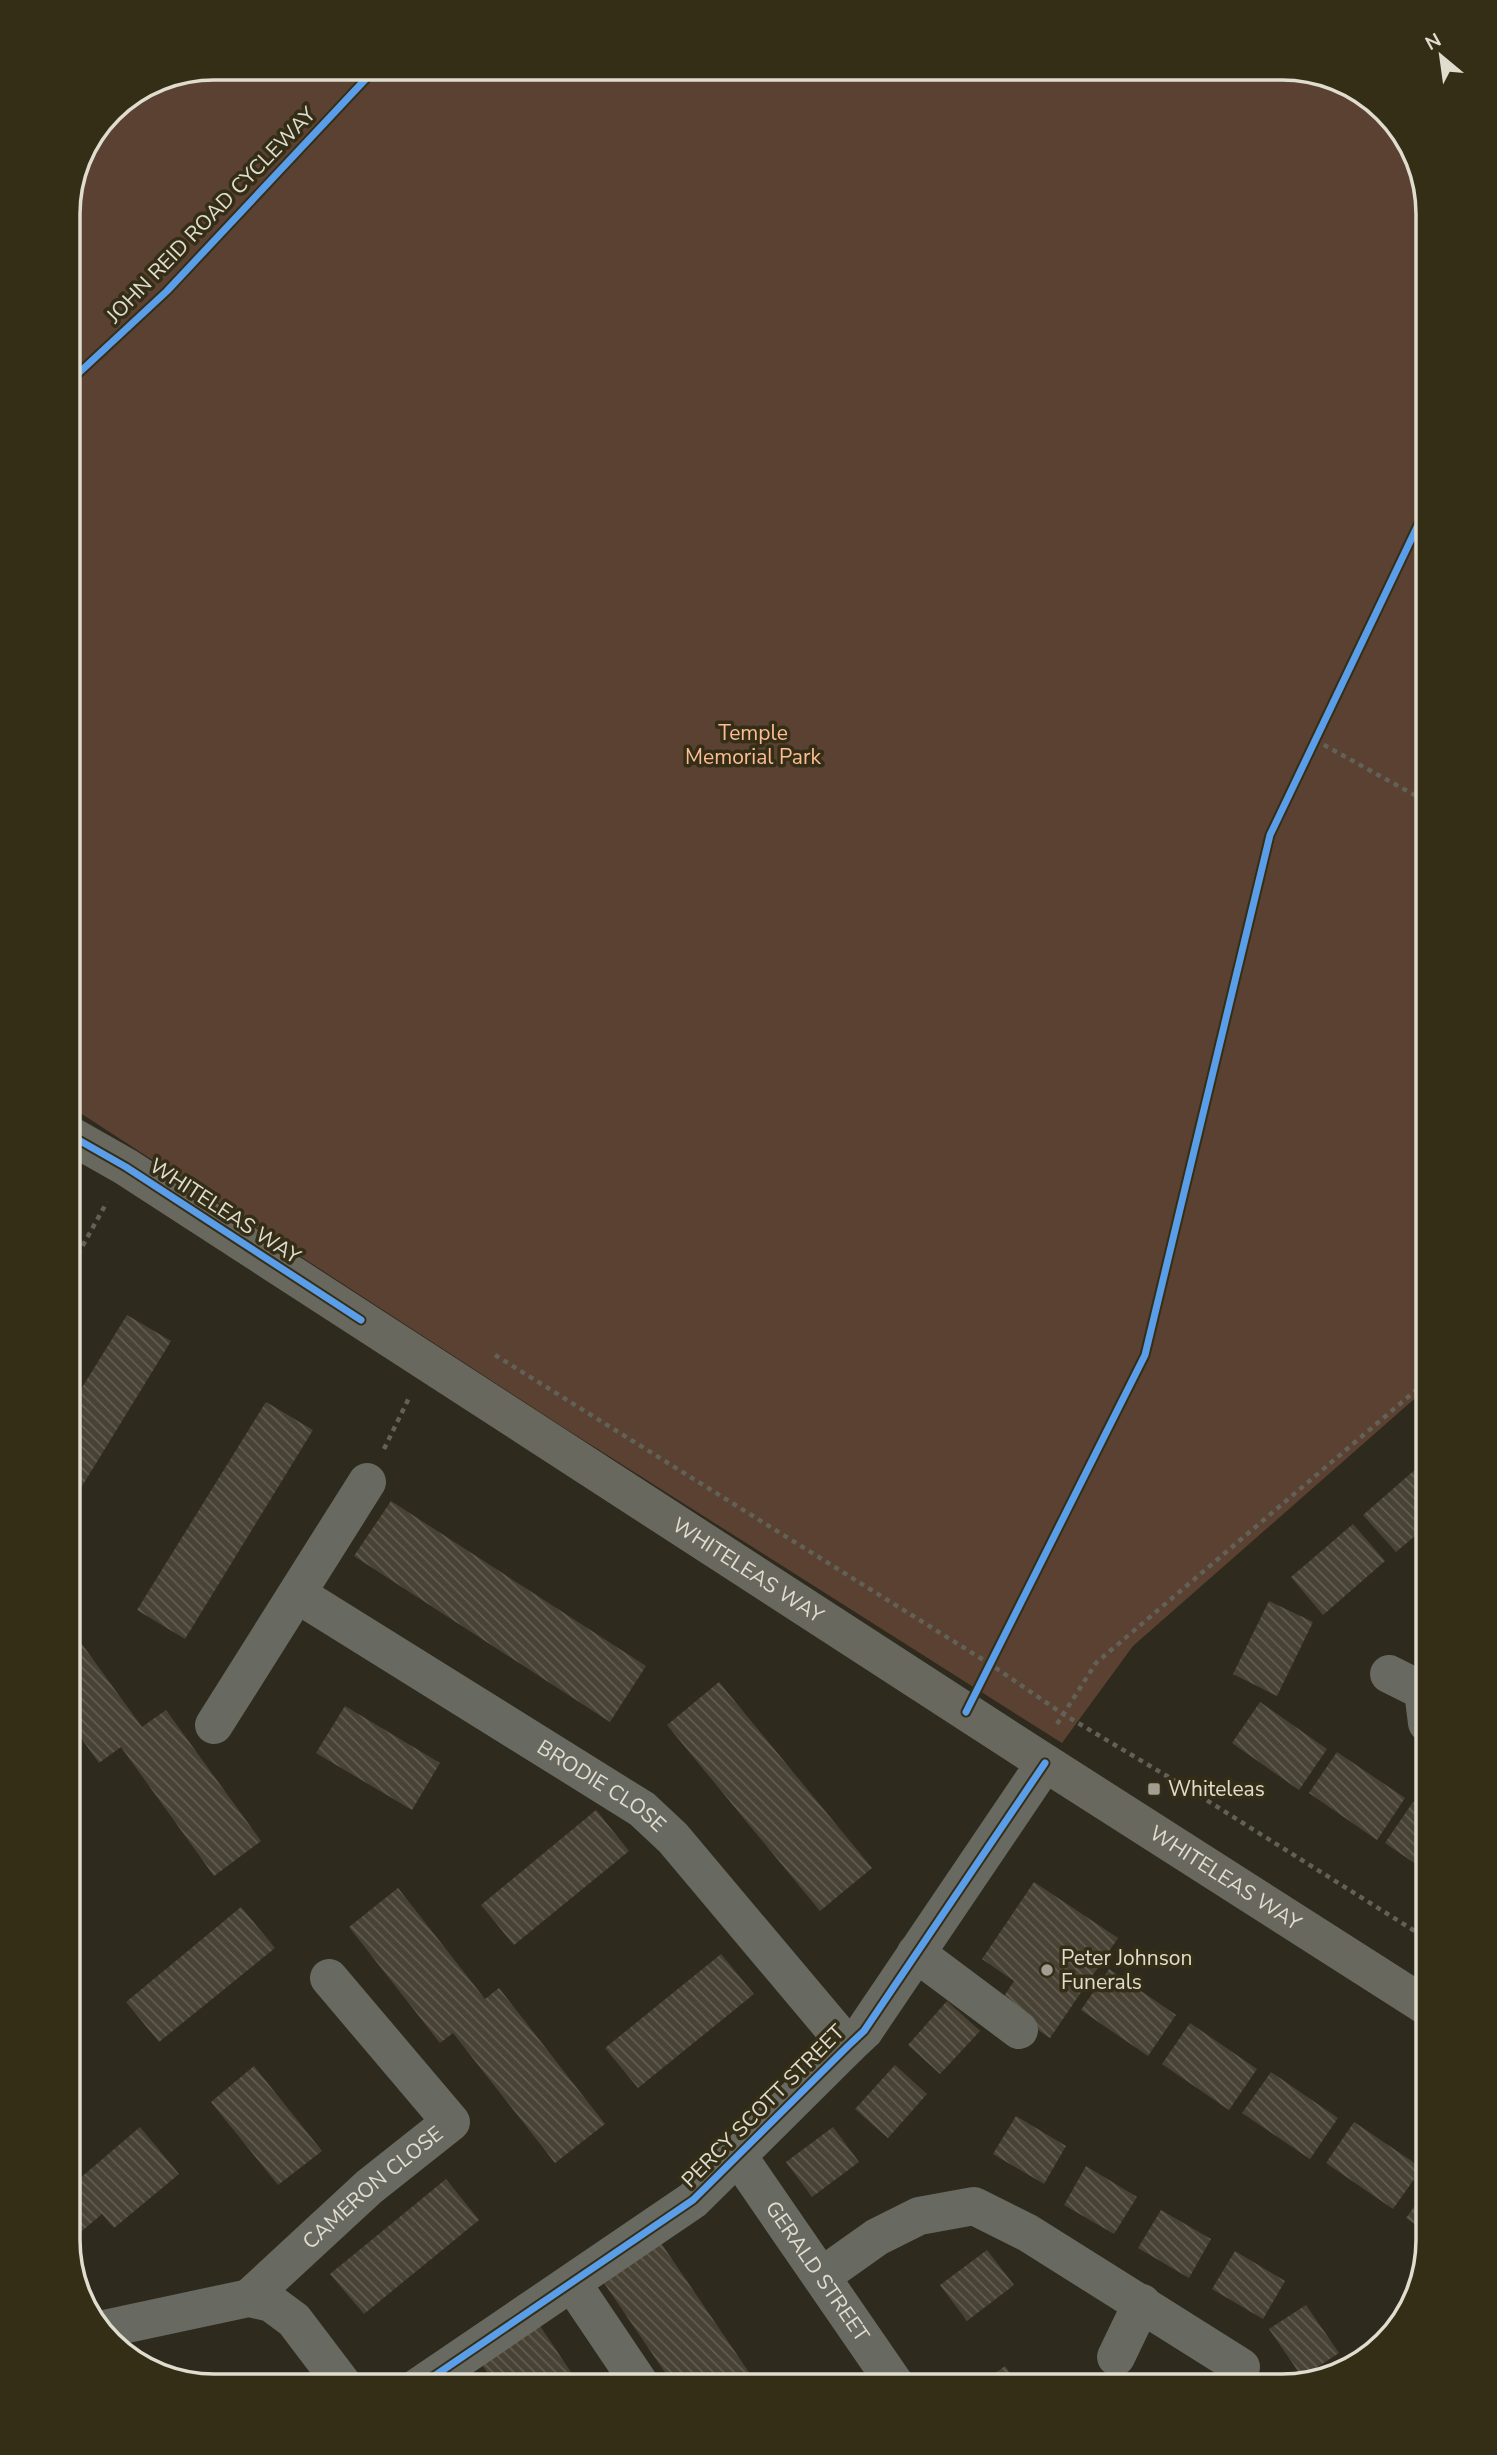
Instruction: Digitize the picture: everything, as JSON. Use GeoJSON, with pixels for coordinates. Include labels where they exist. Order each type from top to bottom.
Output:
{"type":"FeatureCollection","features":[{"type":"Feature","properties":{"kind":"main road","name":"WHITELEAS WAY"},"geometry":{"type":"LineString","coordinates":[[81,1141],[126,1167],[1040,1760],[1416,2000]]}},
{"type":"Feature","properties":{"kind":"street"},"geometry":{"type":"LineString","coordinates":[[214,1725],[367,1482]]}},
{"type":"Feature","properties":{"kind":"street","name":"BRODIE CLOSE"},"geometry":{"type":"LineString","coordinates":[[297,1594],[642,1809],[673,1838],[848,2046]]}},
{"type":"Feature","properties":{"kind":"street"},"geometry":{"type":"LineString","coordinates":[[1389,1674],[1416,1693]]}},
{"type":"Feature","properties":{"kind":"street","name":"PERCY SCOTT STREET"},"geometry":{"type":"LineString","coordinates":[[436,2374],[693,2200],[864,2031],[1040,1760]]}},
{"type":"Feature","properties":{"kind":"street"},"geometry":{"type":"LineString","coordinates":[[916,1953],[1019,2030]]}},
{"type":"Feature","properties":{"kind":"street","name":"CAMERON CLOSE"},"geometry":{"type":"LineString","coordinates":[[248,2298],[369,2187],[452,2122],[329,1978]]}},
{"type":"Feature","properties":{"kind":"street","name":"GERALD STREET"},"geometry":{"type":"LineString","coordinates":[[738,2155],[888,2374]]}},
{"type":"Feature","properties":{"kind":"street"},"geometry":{"type":"LineString","coordinates":[[822,2276],[877,2237],[919,2216],[974,2206],[1028,2234],[1241,2367]]}},
{"type":"Feature","properties":{"kind":"street"},"geometry":{"type":"LineString","coordinates":[[572,2283],[633,2374]]}},
{"type":"Feature","properties":{"kind":"street"},"geometry":{"type":"LineString","coordinates":[[113,2327],[248,2298],[271,2303],[294,2320],[335,2374]]}},
{"type":"Feature","properties":{"kind":"street"},"geometry":{"type":"LineString","coordinates":[[1116,2357],[1142,2303]]}},
{"type":"Feature","properties":{"kind":"path"},"geometry":{"type":"LineString","coordinates":[[1309,752],[1321,728]]}},
{"type":"Feature","properties":{"kind":"path"},"geometry":{"type":"LineString","coordinates":[[1315,740],[1416,796]]}},
{"type":"Feature","properties":{"kind":"path"},"geometry":{"type":"LineString","coordinates":[[80,1249],[126,1167]]}},
{"type":"Feature","properties":{"kind":"path"},"geometry":{"type":"LineString","coordinates":[[494,1354],[990,1664],[1063,1714],[1192,1791],[1416,1932]]}},
{"type":"Feature","properties":{"kind":"path"},"geometry":{"type":"LineString","coordinates":[[367,1482],[427,1363]]}},
{"type":"Feature","properties":{"kind":"path"},"geometry":{"type":"LineString","coordinates":[[1040,1760],[1063,1714],[1096,1663],[1416,1390]]}},
{"type":"Feature","properties":{"kind":"path"},"geometry":{"type":"LineString","coordinates":[[966,1712],[996,1651]]}},
{"type":"Feature","properties":{"kind":"green space","name":"Temple Memorial Park"},"geometry":{"type":"Polygon","coordinates":[[[214,80],[1292,81],[1309,83],[1342,94],[1371,114],[1394,140],[1409,171],[1416,205],[1416,1397],[1133,1646],[1062,1743],[566,1429],[81,1113],[81,205],[85,180],[94,155],[120,120],[147,98],[180,85],[214,80]]]}},
{"type":"Feature","properties":{"kind":"building"},"geometry":{"type":"Polygon","coordinates":[[[127,1315],[171,1341],[80,1489],[80,1390],[127,1315]]]}},
{"type":"Feature","properties":{"kind":"building"},"geometry":{"type":"Polygon","coordinates":[[[266,1402],[313,1430],[185,1639],[137,1610],[266,1402]]]}},
{"type":"Feature","properties":{"kind":"building"},"geometry":{"type":"Polygon","coordinates":[[[1416,1469],[1416,1535],[1396,1552],[1363,1515],[1416,1469]]]}},
{"type":"Feature","properties":{"kind":"building"},"geometry":{"type":"Polygon","coordinates":[[[391,1501],[646,1666],[610,1722],[354,1556],[391,1501]]]}},
{"type":"Feature","properties":{"kind":"building"},"geometry":{"type":"Polygon","coordinates":[[[1353,1524],[1385,1561],[1323,1615],[1291,1577],[1353,1524]]]}},
{"type":"Feature","properties":{"kind":"building"},"geometry":{"type":"Polygon","coordinates":[[[1269,1601],[1313,1622],[1277,1696],[1233,1674],[1269,1601]]]}},
{"type":"Feature","properties":{"kind":"building"},"geometry":{"type":"Polygon","coordinates":[[[80,1642],[142,1727],[166,1710],[261,1841],[214,1876],[121,1747],[99,1763],[80,1737],[80,1642]]]}},
{"type":"Feature","properties":{"kind":"building"},"geometry":{"type":"Polygon","coordinates":[[[719,1682],[872,1868],[820,1911],[667,1725],[719,1682]]]}},
{"type":"Feature","properties":{"kind":"building"},"geometry":{"type":"Polygon","coordinates":[[[1260,1702],[1327,1749],[1299,1790],[1232,1743],[1260,1702]]]}},
{"type":"Feature","properties":{"kind":"building"},"geometry":{"type":"Polygon","coordinates":[[[345,1706],[440,1763],[412,1810],[316,1753],[345,1706]]]}},
{"type":"Feature","properties":{"kind":"building"},"geometry":{"type":"Polygon","coordinates":[[[1337,1752],[1405,1798],[1377,1840],[1309,1793],[1337,1752]]]}},
{"type":"Feature","properties":{"kind":"building"},"geometry":{"type":"Polygon","coordinates":[[[1413,1802],[1416,1804],[1416,1864],[1385,1843],[1413,1802]]]}},
{"type":"Feature","properties":{"kind":"building"},"geometry":{"type":"Polygon","coordinates":[[[596,1810],[629,1851],[514,1945],[481,1905],[596,1810]]]}},
{"type":"Feature","properties":{"kind":"building","name":"Peter Johnson Funerals"},"geometry":{"type":"Polygon","coordinates":[[[1034,1882],[1118,1938],[1050,2038],[999,2004],[1014,1981],[982,1959],[1034,1882]]]}},
{"type":"Feature","properties":{"kind":"building"},"geometry":{"type":"Polygon","coordinates":[[[398,1888],[485,1999],[499,1988],[605,2124],[555,2163],[453,2033],[440,2043],[349,1927],[398,1888]]]}},
{"type":"Feature","properties":{"kind":"building"},"geometry":{"type":"Polygon","coordinates":[[[241,1907],[275,1948],[159,2042],[126,2002],[241,1907]]]}},
{"type":"Feature","properties":{"kind":"building"},"geometry":{"type":"Polygon","coordinates":[[[721,1954],[754,1994],[638,2088],[605,2048],[721,1954]]]}},
{"type":"Feature","properties":{"kind":"building"},"geometry":{"type":"Polygon","coordinates":[[[1109,1969],[1176,2015],[1148,2056],[1081,2010],[1109,1969]]]}},
{"type":"Feature","properties":{"kind":"building"},"geometry":{"type":"Polygon","coordinates":[[[947,2001],[980,2031],[940,2074],[908,2045],[947,2001]]]}},
{"type":"Feature","properties":{"kind":"building"},"geometry":{"type":"Polygon","coordinates":[[[1190,2023],[1257,2069],[1229,2110],[1162,2064],[1190,2023]]]}},
{"type":"Feature","properties":{"kind":"building"},"geometry":{"type":"Polygon","coordinates":[[[895,2065],[927,2094],[888,2138],[855,2109],[895,2065]]]}},
{"type":"Feature","properties":{"kind":"building"},"geometry":{"type":"Polygon","coordinates":[[[254,2066],[322,2151],[278,2185],[211,2102],[254,2066]]]}},
{"type":"Feature","properties":{"kind":"building"},"geometry":{"type":"Polygon","coordinates":[[[1271,2072],[1338,2118],[1310,2159],[1242,2113],[1271,2072]]]}},
{"type":"Feature","properties":{"kind":"building"},"geometry":{"type":"Polygon","coordinates":[[[1016,2116],[1066,2146],[1044,2184],[993,2154],[1016,2116]]]}},
{"type":"Feature","properties":{"kind":"building"},"geometry":{"type":"Polygon","coordinates":[[[1354,2122],[1416,2164],[1416,2176],[1393,2209],[1326,2163],[1354,2122]]]}},
{"type":"Feature","properties":{"kind":"building"},"geometry":{"type":"Polygon","coordinates":[[[140,2127],[179,2174],[114,2228],[102,2214],[80,2233],[80,2178],[140,2127]]]}},
{"type":"Feature","properties":{"kind":"building"},"geometry":{"type":"Polygon","coordinates":[[[833,2127],[859,2162],[812,2197],[786,2162],[833,2127]]]}},
{"type":"Feature","properties":{"kind":"building"},"geometry":{"type":"Polygon","coordinates":[[[1086,2166],[1137,2197],[1114,2234],[1064,2205],[1086,2166]]]}},
{"type":"Feature","properties":{"kind":"building"},"geometry":{"type":"Polygon","coordinates":[[[446,2179],[479,2220],[364,2314],[330,2274],[446,2179]]]}},
{"type":"Feature","properties":{"kind":"building"},"geometry":{"type":"Polygon","coordinates":[[[1416,2204],[1416,2225],[1406,2218],[1416,2204]]]}},
{"type":"Feature","properties":{"kind":"building"},"geometry":{"type":"Polygon","coordinates":[[[1161,2210],[1211,2239],[1189,2278],[1138,2248],[1161,2210]]]}},
{"type":"Feature","properties":{"kind":"building"},"geometry":{"type":"Polygon","coordinates":[[[661,2243],[750,2374],[666,2374],[604,2283],[661,2243]]]}},
{"type":"Feature","properties":{"kind":"building"},"geometry":{"type":"Polygon","coordinates":[[[987,2250],[1014,2285],[967,2321],[940,2285],[987,2250]]]}},
{"type":"Feature","properties":{"kind":"building"},"geometry":{"type":"Polygon","coordinates":[[[1235,2251],[1285,2281],[1263,2319],[1212,2289],[1235,2251]]]}},
{"type":"Feature","properties":{"kind":"building"},"geometry":{"type":"Polygon","coordinates":[[[1306,2305],[1339,2353],[1310,2372],[1299,2373],[1269,2329],[1306,2305]]]}},
{"type":"Feature","properties":{"kind":"building"},"geometry":{"type":"Polygon","coordinates":[[[540,2326],[572,2374],[488,2374],[482,2365],[540,2326]]]}},
{"type":"Feature","properties":{"kind":"building"},"geometry":{"type":"Polygon","coordinates":[[[1005,2366],[1011,2374],[994,2374],[1005,2366]]]}},
{"type":"Feature","properties":{"kind":"cycle path","name":"JOHN REID ROAD CYCLEWAY"},"geometry":{"type":"LineString","coordinates":[[81,371],[167,291],[365,80]]}},
{"type":"Feature","properties":{"kind":"cycle path"},"geometry":{"type":"LineString","coordinates":[[966,1712],[1145,1355],[1270,835],[1416,529]]}},
{"type":"Feature","properties":{"kind":"cycle path"},"geometry":{"type":"LineString","coordinates":[[81,1141],[126,1167],[361,1320]]}},
{"type":"Feature","properties":{"kind":"cycle path"},"geometry":{"type":"LineString","coordinates":[[437,2374],[693,2200],[864,2031],[1045,1763]]}},
{"type":"Feature","properties":{"kind":"place","name":"Whiteleas"},"geometry":{"type":"Point","coordinates":[1154,1789]}},
{"type":"Feature","properties":{"kind":"place","name":"Peter Johnson Funerals"},"geometry":{"type":"Point","coordinates":[1047,1970]}}]}
